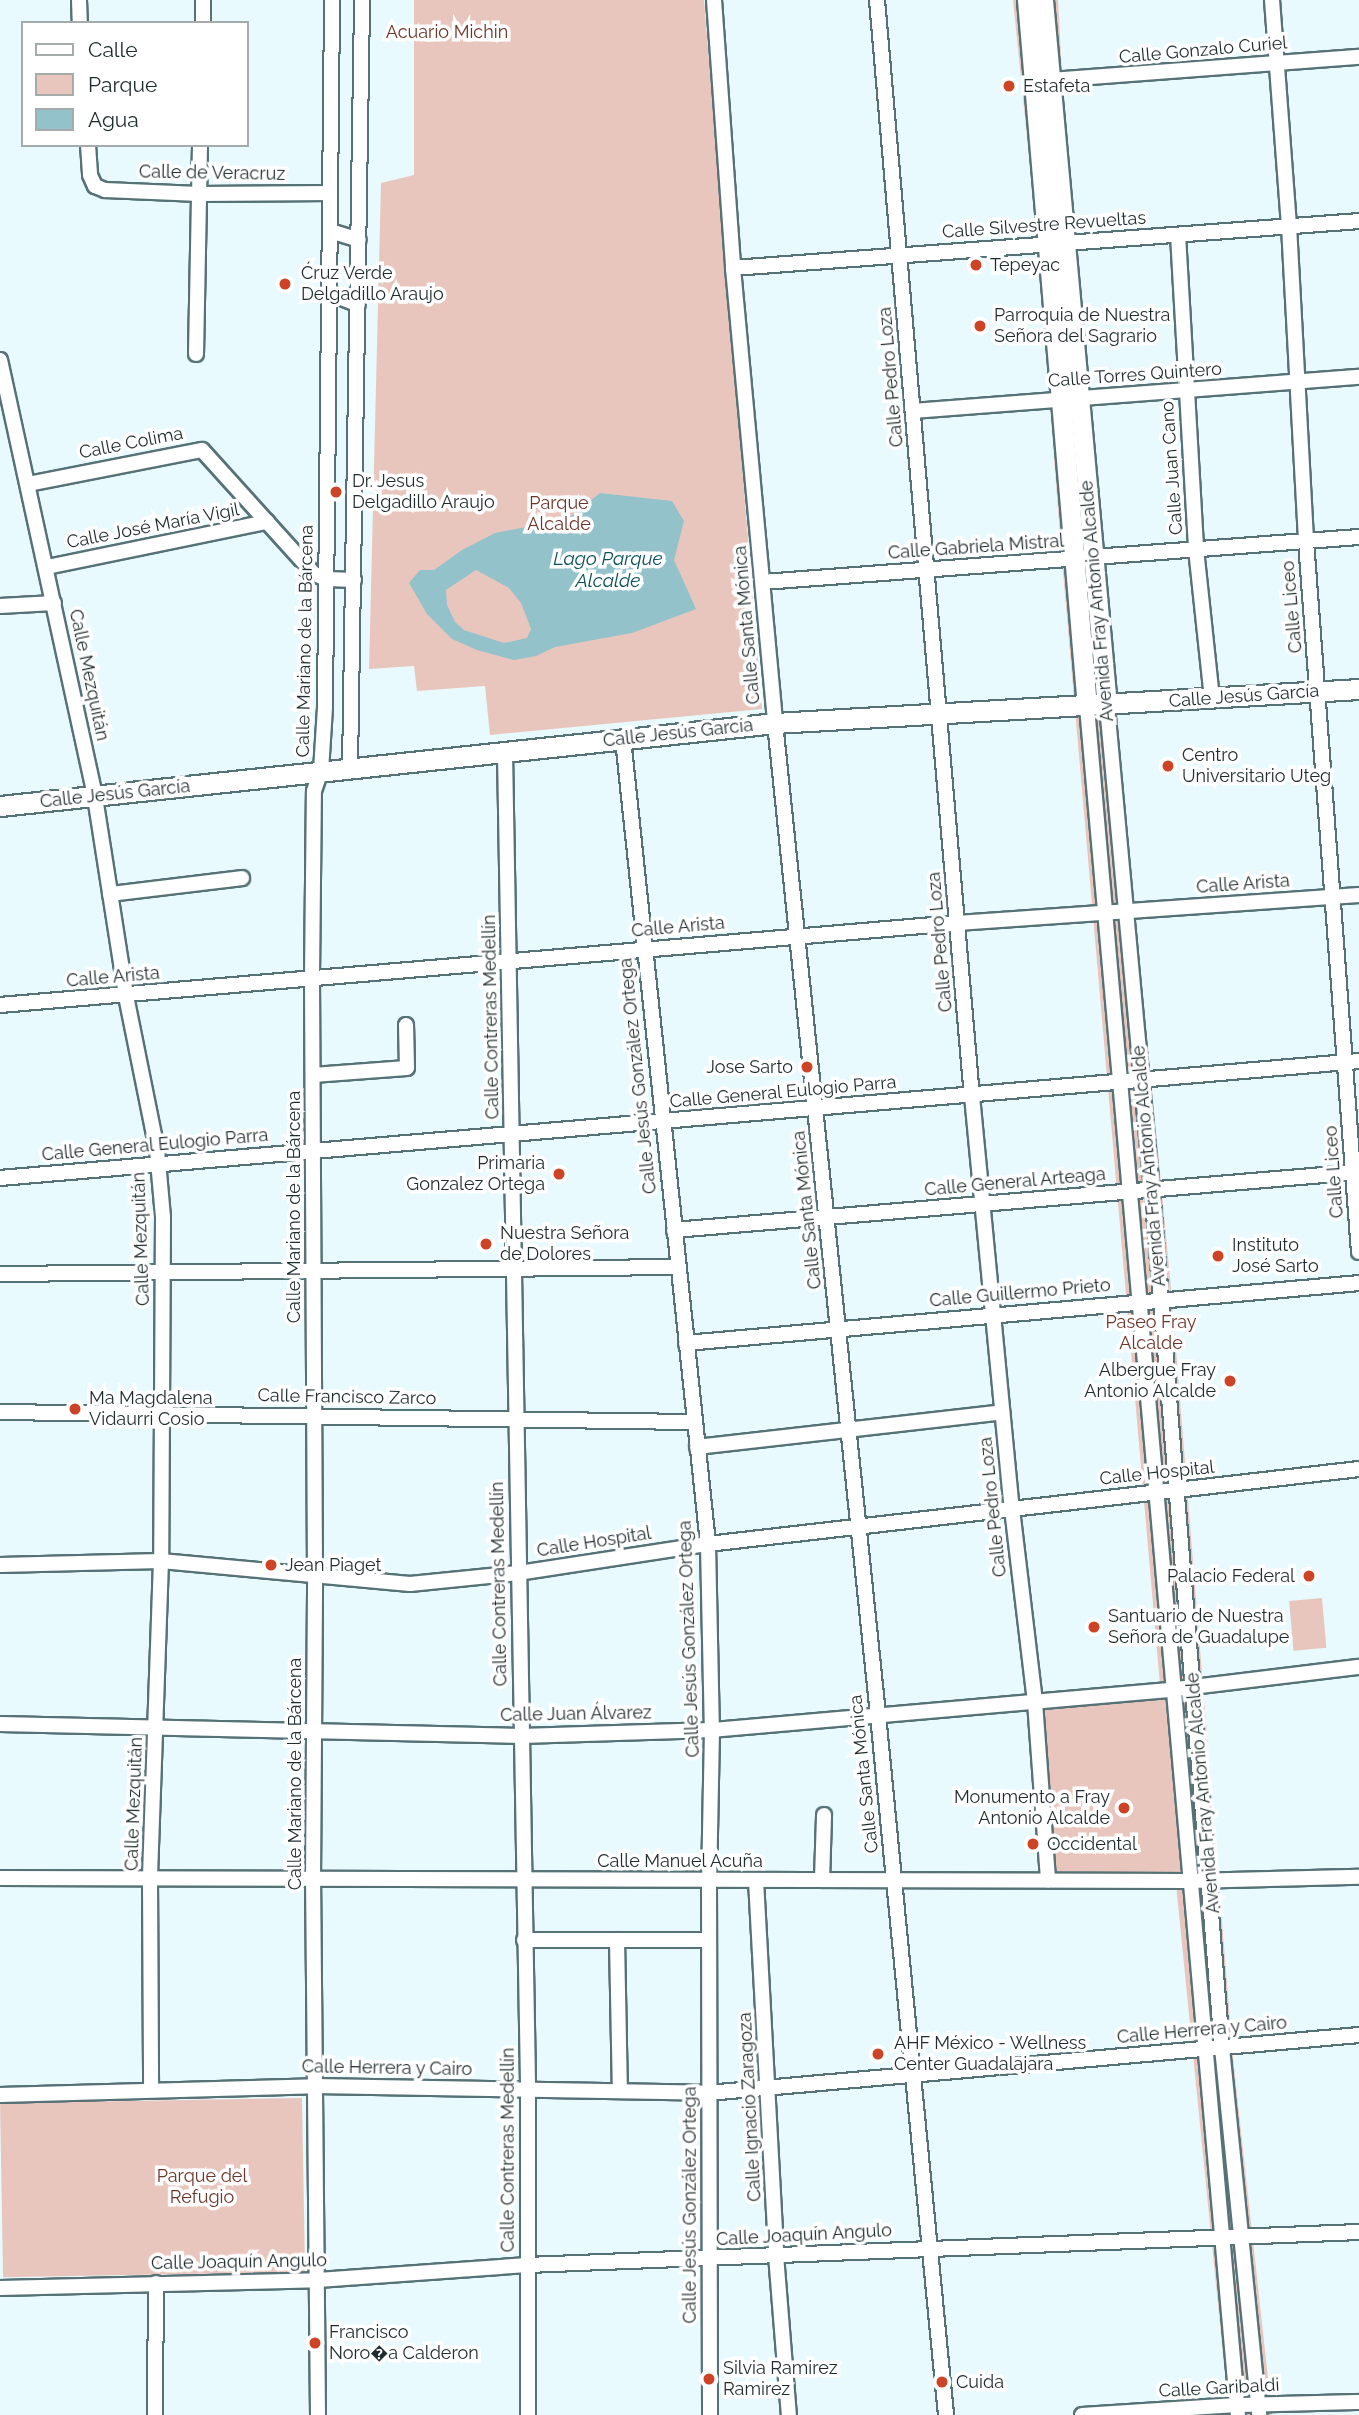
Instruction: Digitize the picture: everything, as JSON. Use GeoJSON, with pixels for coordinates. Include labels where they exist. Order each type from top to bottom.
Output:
{"type":"FeatureCollection","features":[{"type":"Feature","properties":{"kind":"street"},"geometry":{"type":"LineString","coordinates":[[79,0],[80,21]]}},
{"type":"Feature","properties":{"kind":"street"},"geometry":{"type":"LineString","coordinates":[[203,0],[203,21]]}},
{"type":"Feature","properties":{"kind":"street","name":"Calle Mariano de la Bárcena"},"geometry":{"type":"LineString","coordinates":[[318,2415],[313,1879],[314,791],[321,771],[327,579],[332,0]]}},
{"type":"Feature","properties":{"kind":"street"},"geometry":{"type":"LineString","coordinates":[[351,768],[362,0]]}},
{"type":"Feature","properties":{"kind":"street","name":"Calle Santa Mónica"},"geometry":{"type":"LineString","coordinates":[[714,0],[733,268],[775,723],[878,1716],[946,2415]]}},
{"type":"Feature","properties":{"kind":"street","name":"Calle Pedro Loza"},"geometry":{"type":"LineString","coordinates":[[877,0],[972,1096],[1012,1509],[1035,1702],[1048,1881]]}},
{"type":"Feature","properties":{"kind":"street","name":"Avenida Fray Antonio Alcalde"},"geometry":{"type":"LineString","coordinates":[[1027,0],[1057,244],[1097,706],[1106,914],[1176,1689],[1204,2050],[1238,2410]]}},
{"type":"Feature","properties":{"kind":"street","name":"Avenida Fray Antonio Alcalde"},"geometry":{"type":"LineString","coordinates":[[1043,0],[1051,80],[1057,244]]}},
{"type":"Feature","properties":{"kind":"street","name":"Calle Liceo"},"geometry":{"type":"LineString","coordinates":[[1272,0],[1289,226],[1306,541],[1334,897],[1352,1061],[1359,1252]]}},
{"type":"Feature","properties":{"kind":"street","name":"Calle Gonzalo Curiel"},"geometry":{"type":"LineString","coordinates":[[1051,80],[1359,57]]}},
{"type":"Feature","properties":{"kind":"street","name":"Calle de Veracruz"},"geometry":{"type":"LineString","coordinates":[[88,147],[90,175],[95,186],[105,190],[199,194],[330,193]]}},
{"type":"Feature","properties":{"kind":"street"},"geometry":{"type":"LineString","coordinates":[[196,354],[200,147]]}},
{"type":"Feature","properties":{"kind":"street","name":"Calle Silvestre Revueltas"},"geometry":{"type":"LineString","coordinates":[[733,268],[1359,221]]}},
{"type":"Feature","properties":{"kind":"street"},"geometry":{"type":"LineString","coordinates":[[330,232],[359,240]]}},
{"type":"Feature","properties":{"kind":"street","name":"Calle Juan Cano"},"geometry":{"type":"LineString","coordinates":[[1178,234],[1196,549],[1212,698]]}},
{"type":"Feature","properties":{"kind":"street"},"geometry":{"type":"LineString","coordinates":[[329,293],[358,305]]}},
{"type":"Feature","properties":{"kind":"street","name":"Calle Mezquitán"},"geometry":{"type":"LineString","coordinates":[[0,360],[95,797],[126,996],[158,1164],[163,1217],[161,1561],[150,1879],[151,2089]]}},
{"type":"Feature","properties":{"kind":"street","name":"Calle Torres Quintero"},"geometry":{"type":"LineString","coordinates":[[913,411],[1359,377]]}},
{"type":"Feature","properties":{"kind":"street","name":"Calle Colima"},"geometry":{"type":"LineString","coordinates":[[28,484],[198,449],[205,453],[314,574],[327,579]]}},
{"type":"Feature","properties":{"kind":"street","name":"Calle José María Vigil"},"geometry":{"type":"LineString","coordinates":[[47,567],[267,522]]}},
{"type":"Feature","properties":{"kind":"street","name":"Calle Gabriela Mistral"},"geometry":{"type":"LineString","coordinates":[[763,582],[1359,537]]}},
{"type":"Feature","properties":{"kind":"street"},"geometry":{"type":"LineString","coordinates":[[327,579],[354,580]]}},
{"type":"Feature","properties":{"kind":"street"},"geometry":{"type":"LineString","coordinates":[[0,606],[54,603]]}},
{"type":"Feature","properties":{"kind":"street","name":"Calle Jesús García"},"geometry":{"type":"LineString","coordinates":[[0,806],[775,723],[1359,689]]}},
{"type":"Feature","properties":{"kind":"street","name":"Avenida Fray Antonio Alcalde"},"geometry":{"type":"LineString","coordinates":[[1097,706],[1125,912],[1142,1082],[1222,2048],[1258,2410]]}},
{"type":"Feature","properties":{"kind":"street","name":"Calle Jesús González Ortega"},"geometry":{"type":"LineString","coordinates":[[624,739],[708,1544],[712,1730],[708,1940],[710,2415]]}},
{"type":"Feature","properties":{"kind":"street","name":"Calle Contreras Medellín"},"geometry":{"type":"LineString","coordinates":[[505,752],[514,1135],[518,1573],[528,2089],[528,2415]]}},
{"type":"Feature","properties":{"kind":"street"},"geometry":{"type":"LineString","coordinates":[[110,894],[242,878]]}},
{"type":"Feature","properties":{"kind":"street","name":"Calle Arista"},"geometry":{"type":"LineString","coordinates":[[0,1004],[126,996],[313,976],[957,923],[1359,895]]}},
{"type":"Feature","properties":{"kind":"street"},"geometry":{"type":"LineString","coordinates":[[313,1075],[407,1068],[406,1025]]}},
{"type":"Feature","properties":{"kind":"street","name":"Calle General Eulogio Parra"},"geometry":{"type":"LineString","coordinates":[[0,1178],[1142,1082],[1352,1061]]}},
{"type":"Feature","properties":{"kind":"street","name":"Calle General Arteaga"},"geometry":{"type":"LineString","coordinates":[[674,1230],[1356,1172]]}},
{"type":"Feature","properties":{"kind":"street"},"geometry":{"type":"LineString","coordinates":[[0,1274],[678,1267]]}},
{"type":"Feature","properties":{"kind":"street","name":"Calle Guillermo Prieto"},"geometry":{"type":"LineString","coordinates":[[686,1343],[1359,1283]]}},
{"type":"Feature","properties":{"kind":"street","name":"Calle Francisco Zarco"},"geometry":{"type":"LineString","coordinates":[[0,1412],[694,1422]]}},
{"type":"Feature","properties":{"kind":"street"},"geometry":{"type":"LineString","coordinates":[[697,1447],[1002,1412]]}},
{"type":"Feature","properties":{"kind":"street","name":"Calle Hospital"},"geometry":{"type":"LineString","coordinates":[[0,1565],[161,1561],[315,1573],[392,1584],[518,1573],[708,1544],[1359,1469]]}},
{"type":"Feature","properties":{"kind":"street","name":"Calle Juan Álvarez"},"geometry":{"type":"LineString","coordinates":[[0,1724],[521,1736],[712,1730],[1176,1689],[1359,1667]]}},
{"type":"Feature","properties":{"kind":"street"},"geometry":{"type":"LineString","coordinates":[[822,1880],[824,1815]]}},
{"type":"Feature","properties":{"kind":"street","name":"Calle Manuel Acuña"},"geometry":{"type":"LineString","coordinates":[[0,1878],[1210,1881],[1359,1877]]}},
{"type":"Feature","properties":{"kind":"street","name":"Calle Ignacio Zaragoza"},"geometry":{"type":"LineString","coordinates":[[756,1880],[776,2255],[789,2415]]}},
{"type":"Feature","properties":{"kind":"street"},"geometry":{"type":"LineString","coordinates":[[524,1940],[708,1940]]}},
{"type":"Feature","properties":{"kind":"street"},"geometry":{"type":"LineString","coordinates":[[617,1940],[620,2091]]}},
{"type":"Feature","properties":{"kind":"street","name":"Calle Herrera y Cairo"},"geometry":{"type":"LineString","coordinates":[[0,2095],[315,2086],[708,2093],[1359,2035]]}},
{"type":"Feature","properties":{"kind":"street","name":"Calle Joaquín Angulo"},"geometry":{"type":"LineString","coordinates":[[0,2288],[318,2280],[527,2265],[1359,2232]]}},
{"type":"Feature","properties":{"kind":"street"},"geometry":{"type":"LineString","coordinates":[[155,2415],[156,2283]]}},
{"type":"Feature","properties":{"kind":"street","name":"Calle Garibaldi"},"geometry":{"type":"LineString","coordinates":[[1082,2415],[1258,2410],[1359,2402]]}},
{"type":"Feature","properties":{"kind":"green space","name":"Parque Alcalde"},"geometry":{"type":"Polygon","coordinates":[[[414,0],[704,0],[762,709],[490,735],[485,686],[417,691],[414,666],[369,669],[381,183],[414,175],[414,0]]]}},
{"type":"Feature","properties":{"kind":"green space","name":"Paseo Fray Alcalde"},"geometry":{"type":"Polygon","coordinates":[[[1013,0],[1058,0],[1071,243],[1171,1288],[1233,2058],[1272,2415],[1229,2415],[1175,1874],[1053,1871],[1041,1714],[1047,1707],[1161,1696],[1061,549],[1038,245],[1013,0]]]}},
{"type":"Feature","properties":{"kind":"green space"},"geometry":{"type":"Polygon","coordinates":[[[1322,1598],[1326,1648],[1293,1651],[1289,1601],[1322,1598]]]}},
{"type":"Feature","properties":{"kind":"green space","name":"Parque del Refugio"},"geometry":{"type":"Polygon","coordinates":[[[302,2098],[305,2272],[3,2277],[0,2103],[302,2098]]]}},
{"type":"Feature","properties":{"kind":"water","name":"Lago Parque Alcalde"},"geometry":{"type":"Polygon","coordinates":[[[600,493],[672,501],[684,521],[674,560],[696,609],[632,633],[555,647],[536,656],[514,660],[477,650],[452,639],[427,614],[409,583],[420,570],[434,570],[462,550],[495,533],[567,519],[600,493]],[[476,570],[446,590],[447,605],[455,622],[464,630],[504,643],[527,638],[531,629],[521,603],[509,588],[476,570]]]}},
{"type":"Feature","properties":{"kind":"place","name":"Estafeta"},"geometry":{"type":"Point","coordinates":[1009,86]}},
{"type":"Feature","properties":{"kind":"place","name":"Tepeyac"},"geometry":{"type":"Point","coordinates":[976,265]}},
{"type":"Feature","properties":{"kind":"place","name":"Ćruz Verde Delgadillo Araujo"},"geometry":{"type":"Point","coordinates":[285,284]}},
{"type":"Feature","properties":{"kind":"place","name":"Parroquia de Nuestra Señora del Sagrario"},"geometry":{"type":"Point","coordinates":[980,326]}},
{"type":"Feature","properties":{"kind":"place","name":"Dr. Jesus Delgadillo Araujo"},"geometry":{"type":"Point","coordinates":[336,492]}},
{"type":"Feature","properties":{"kind":"place","name":"Centro Universitario Uteg"},"geometry":{"type":"Point","coordinates":[1168,766]}},
{"type":"Feature","properties":{"kind":"place","name":"Jose Sarto"},"geometry":{"type":"Point","coordinates":[807,1067]}},
{"type":"Feature","properties":{"kind":"place","name":"Primaria Gonzalez Ortega"},"geometry":{"type":"Point","coordinates":[559,1174]}},
{"type":"Feature","properties":{"kind":"place","name":"Nuestra Señora de Dolores"},"geometry":{"type":"Point","coordinates":[486,1244]}},
{"type":"Feature","properties":{"kind":"place","name":"Instituto José Sarto"},"geometry":{"type":"Point","coordinates":[1218,1256]}},
{"type":"Feature","properties":{"kind":"place","name":"Albergue Fray Antonio Alcalde"},"geometry":{"type":"Point","coordinates":[1230,1381]}},
{"type":"Feature","properties":{"kind":"place","name":"Ma Magdalena Vidaurri Cosio"},"geometry":{"type":"Point","coordinates":[75,1409]}},
{"type":"Feature","properties":{"kind":"place","name":"Jean Piaget"},"geometry":{"type":"Point","coordinates":[271,1565]}},
{"type":"Feature","properties":{"kind":"place","name":"Palacio Federal"},"geometry":{"type":"Point","coordinates":[1309,1576]}},
{"type":"Feature","properties":{"kind":"place","name":"Santuario de Nuestra Señora de Guadalupe"},"geometry":{"type":"Point","coordinates":[1094,1627]}},
{"type":"Feature","properties":{"kind":"place","name":"Monumento a Fray Antonio Alcalde"},"geometry":{"type":"Point","coordinates":[1124,1808]}},
{"type":"Feature","properties":{"kind":"place","name":"Occidental"},"geometry":{"type":"Point","coordinates":[1033,1844]}},
{"type":"Feature","properties":{"kind":"place","name":"AHF México - Wellness Center Guadalajara"},"geometry":{"type":"Point","coordinates":[878,2054]}},
{"type":"Feature","properties":{"kind":"place","name":"Francisco Noro�a Calderon"},"geometry":{"type":"Point","coordinates":[315,2343]}},
{"type":"Feature","properties":{"kind":"place","name":"Silvia Ramirez Ramirez"},"geometry":{"type":"Point","coordinates":[709,2379]}},
{"type":"Feature","properties":{"kind":"place","name":"Cuida"},"geometry":{"type":"Point","coordinates":[942,2382]}},
{"type":"Feature","properties":{"kind":"park label","name":"Acuario Michin"},"geometry":{"type":"Point","coordinates":[447,32]}}]}
